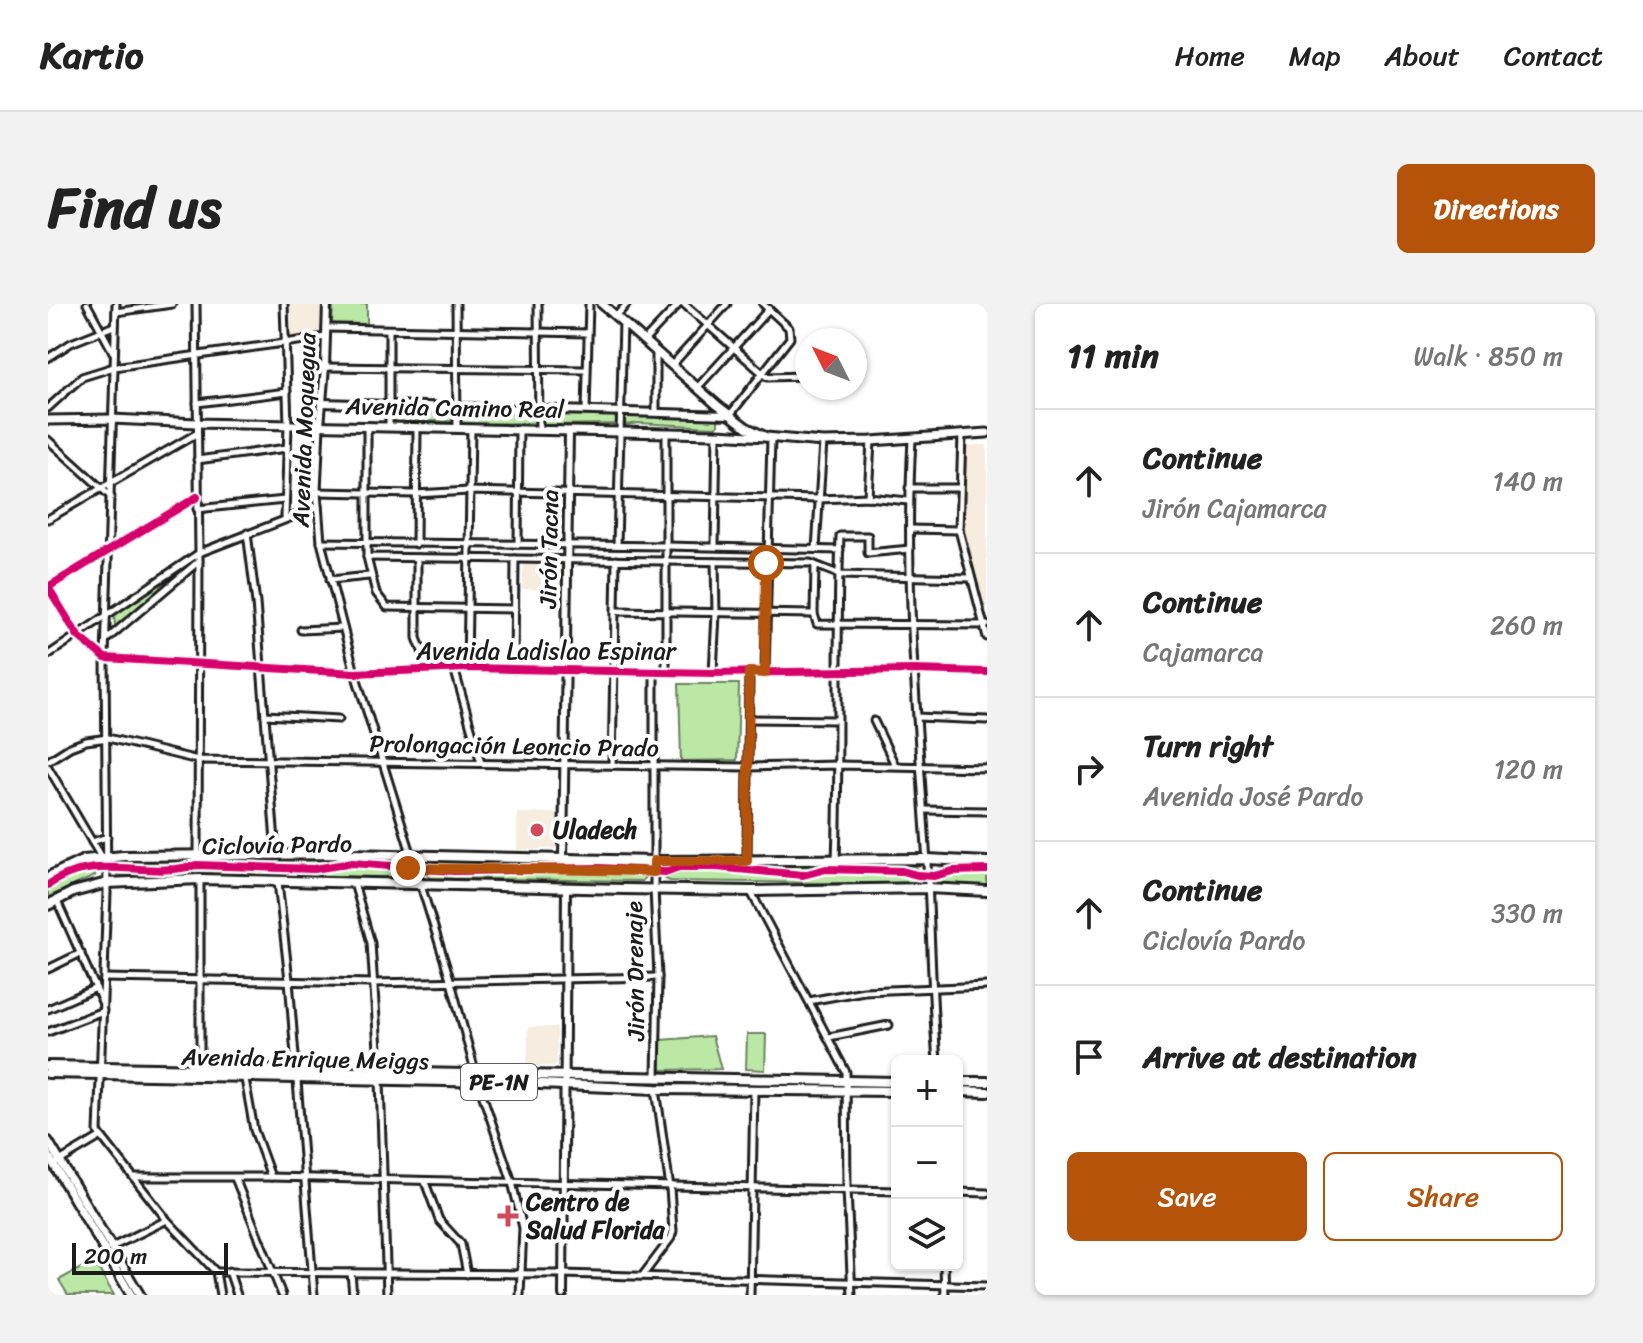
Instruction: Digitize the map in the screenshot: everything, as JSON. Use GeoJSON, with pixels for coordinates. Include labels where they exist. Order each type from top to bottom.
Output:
{"type":"FeatureCollection","features":[{"type":"Feature","properties":{"kind":"main road"},"geometry":{"type":"LineString","coordinates":[[602,304],[730,415],[768,438],[871,441],[987,433]]}},
{"type":"Feature","properties":{"kind":"main road","name":"Avenida Camino Real"},"geometry":{"type":"LineString","coordinates":[[48,420],[717,434],[768,438]]}},
{"type":"Feature","properties":{"kind":"main road"},"geometry":{"type":"LineString","coordinates":[[48,877],[84,860],[104,856],[276,854],[563,860],[927,859],[987,862]]}},
{"type":"Feature","properties":{"kind":"main road"},"geometry":{"type":"LineString","coordinates":[[52,903],[73,892],[107,883],[200,879],[751,891],[928,888],[987,891]]}},
{"type":"Feature","properties":{"kind":"main road","name":"Avenida Enrique Meiggs"},"geometry":{"type":"LineString","coordinates":[[48,1066],[245,1079],[295,1076],[477,1078],[656,1089],[754,1090],[891,1083]]}},
{"type":"Feature","properties":{"kind":"main road","name":"Avenida Enrique Meiggs"},"geometry":{"type":"LineString","coordinates":[[48,1073],[200,1069],[295,1076]]}},
{"type":"Feature","properties":{"kind":"main road","name":"Avenida Enrique Meiggs"},"geometry":{"type":"LineString","coordinates":[[562,1081],[656,1078],[891,1091]]}},
{"type":"Feature","properties":{"kind":"main road"},"geometry":{"type":"LineString","coordinates":[[963,1082],[987,1082]]}},
{"type":"Feature","properties":{"kind":"main road"},"geometry":{"type":"LineString","coordinates":[[963,1091],[987,1092]]}},
{"type":"Feature","properties":{"kind":"main road"},"geometry":{"type":"LineString","coordinates":[[48,1141],[57,1163],[108,1249],[131,1295]]}},
{"type":"Feature","properties":{"kind":"main road"},"geometry":{"type":"LineString","coordinates":[[48,1155],[57,1163]]}},
{"type":"Feature","properties":{"kind":"main road"},"geometry":{"type":"LineString","coordinates":[[108,1249],[140,1295]]}},
{"type":"Feature","properties":{"kind":"street"},"geometry":{"type":"LineString","coordinates":[[87,304],[114,355]]}},
{"type":"Feature","properties":{"kind":"street"},"geometry":{"type":"LineString","coordinates":[[116,304],[105,658],[108,738],[104,856],[107,883],[105,978],[97,1127],[100,1137],[167,1220],[216,1272],[220,1295]]}},
{"type":"Feature","properties":{"kind":"street"},"geometry":{"type":"LineString","coordinates":[[116,312],[172,304]]}},
{"type":"Feature","properties":{"kind":"street"},"geometry":{"type":"LineString","coordinates":[[196,304],[198,855]]}},
{"type":"Feature","properties":{"kind":"street"},"geometry":{"type":"LineString","coordinates":[[284,304],[288,425],[285,517]]}},
{"type":"Feature","properties":{"kind":"street","name":"Avenida Moquegua"},"geometry":{"type":"LineString","coordinates":[[327,304],[317,492],[321,542],[355,673],[451,982],[477,1078],[512,1182],[523,1228],[520,1295]]}},
{"type":"Feature","properties":{"kind":"street"},"geometry":{"type":"LineString","coordinates":[[456,304],[457,428]]}},
{"type":"Feature","properties":{"kind":"street"},"geometry":{"type":"LineString","coordinates":[[538,304],[539,430]]}},
{"type":"Feature","properties":{"kind":"street"},"geometry":{"type":"LineString","coordinates":[[586,410],[589,304]]}},
{"type":"Feature","properties":{"kind":"street"},"geometry":{"type":"LineString","coordinates":[[617,545],[620,319],[627,304]]}},
{"type":"Feature","properties":{"kind":"street"},"geometry":{"type":"LineString","coordinates":[[644,341],[682,304],[767,377],[795,376]]}},
{"type":"Feature","properties":{"kind":"street"},"geometry":{"type":"LineString","coordinates":[[672,365],[727,304]]}},
{"type":"Feature","properties":{"kind":"street"},"geometry":{"type":"LineString","coordinates":[[322,403],[730,415],[790,338],[791,332],[763,304]]}},
{"type":"Feature","properties":{"kind":"street"},"geometry":{"type":"LineString","coordinates":[[697,388],[769,309]]}},
{"type":"Feature","properties":{"kind":"street"},"geometry":{"type":"LineString","coordinates":[[48,358],[71,343],[114,326]]}},
{"type":"Feature","properties":{"kind":"street"},"geometry":{"type":"LineString","coordinates":[[327,328],[587,333]]}},
{"type":"Feature","properties":{"kind":"street"},"geometry":{"type":"LineString","coordinates":[[389,330],[389,427]]}},
{"type":"Feature","properties":{"kind":"street"},"geometry":{"type":"LineString","coordinates":[[48,408],[82,377],[114,367],[326,337]]}},
{"type":"Feature","properties":{"kind":"street"},"geometry":{"type":"LineString","coordinates":[[656,351],[656,412]]}},
{"type":"Feature","properties":{"kind":"street"},"geometry":{"type":"LineString","coordinates":[[325,367],[586,370]]}},
{"type":"Feature","properties":{"kind":"street"},"geometry":{"type":"LineString","coordinates":[[197,403],[287,392]]}},
{"type":"Feature","properties":{"kind":"street"},"geometry":{"type":"LineString","coordinates":[[367,427],[367,557],[369,576],[380,602],[387,607],[415,609],[515,609]]}},
{"type":"Feature","properties":{"kind":"street"},"geometry":{"type":"LineString","coordinates":[[416,544],[417,428]]}},
{"type":"Feature","properties":{"kind":"street"},"geometry":{"type":"LineString","coordinates":[[467,668],[471,429]]}},
{"type":"Feature","properties":{"kind":"street"},"geometry":{"type":"LineString","coordinates":[[518,544],[519,430]]}},
{"type":"Feature","properties":{"kind":"street","name":"Jirón Tacna"},"geometry":{"type":"LineString","coordinates":[[563,860],[569,431]]}},
{"type":"Feature","properties":{"kind":"street"},"geometry":{"type":"LineString","coordinates":[[666,433],[666,671]]}},
{"type":"Feature","properties":{"kind":"street"},"geometry":{"type":"LineString","coordinates":[[48,519],[196,434]]}},
{"type":"Feature","properties":{"kind":"street"},"geometry":{"type":"LineString","coordinates":[[715,546],[717,434]]}},
{"type":"Feature","properties":{"kind":"street"},"geometry":{"type":"LineString","coordinates":[[962,435],[959,530],[987,637]]}},
{"type":"Feature","properties":{"kind":"street"},"geometry":{"type":"LineString","coordinates":[[765,673],[768,438]]}},
{"type":"Feature","properties":{"kind":"street"},"geometry":{"type":"LineString","coordinates":[[48,440],[111,497]]}},
{"type":"Feature","properties":{"kind":"street"},"geometry":{"type":"LineString","coordinates":[[912,440],[908,501],[911,623],[927,859],[930,987],[936,1055]]}},
{"type":"Feature","properties":{"kind":"street"},"geometry":{"type":"LineString","coordinates":[[868,497],[871,441]]}},
{"type":"Feature","properties":{"kind":"street"},"geometry":{"type":"LineString","coordinates":[[816,549],[823,442]]}},
{"type":"Feature","properties":{"kind":"street"},"geometry":{"type":"LineString","coordinates":[[197,460],[287,448]]}},
{"type":"Feature","properties":{"kind":"street"},"geometry":{"type":"LineString","coordinates":[[909,488],[959,488]]}},
{"type":"Feature","properties":{"kind":"street"},"geometry":{"type":"LineString","coordinates":[[317,492],[416,494],[469,491],[819,499],[868,497],[908,501]]}},
{"type":"Feature","properties":{"kind":"street"},"geometry":{"type":"LineString","coordinates":[[105,658],[78,636],[48,587],[197,497]]}},
{"type":"Feature","properties":{"kind":"street"},"geometry":{"type":"LineString","coordinates":[[197,509],[285,500]]}},
{"type":"Feature","properties":{"kind":"street"},"geometry":{"type":"LineString","coordinates":[[48,655],[199,553],[285,517],[318,507]]}},
{"type":"Feature","properties":{"kind":"street"},"geometry":{"type":"LineString","coordinates":[[910,529],[959,530]]}},
{"type":"Feature","properties":{"kind":"street"},"geometry":{"type":"LineString","coordinates":[[247,533],[276,854]]}},
{"type":"Feature","properties":{"kind":"street"},"geometry":{"type":"LineString","coordinates":[[836,861],[840,536],[868,536],[868,553],[910,549]]}},
{"type":"Feature","properties":{"kind":"street"},"geometry":{"type":"LineString","coordinates":[[321,542],[840,550]]}},
{"type":"Feature","properties":{"kind":"street"},"geometry":{"type":"LineString","coordinates":[[367,557],[766,563],[815,565],[841,575],[970,578]]}},
{"type":"Feature","properties":{"kind":"street"},"geometry":{"type":"LineString","coordinates":[[417,558],[415,609],[418,642],[429,669]]}},
{"type":"Feature","properties":{"kind":"street"},"geometry":{"type":"LineString","coordinates":[[514,670],[515,559]]}},
{"type":"Feature","properties":{"kind":"street"},"geometry":{"type":"LineString","coordinates":[[612,765],[616,560]]}},
{"type":"Feature","properties":{"kind":"street"},"geometry":{"type":"LineString","coordinates":[[106,640],[199,561]]}},
{"type":"Feature","properties":{"kind":"street"},"geometry":{"type":"LineString","coordinates":[[713,673],[715,562]]}},
{"type":"Feature","properties":{"kind":"street"},"geometry":{"type":"LineString","coordinates":[[815,565],[814,614],[817,624],[986,626]]}},
{"type":"Feature","properties":{"kind":"street"},"geometry":{"type":"LineString","coordinates":[[330,580],[369,576]]}},
{"type":"Feature","properties":{"kind":"street"},"geometry":{"type":"LineString","coordinates":[[615,611],[814,614]]}},
{"type":"Feature","properties":{"kind":"street"},"geometry":{"type":"LineString","coordinates":[[301,630],[343,628]]}},
{"type":"Feature","properties":{"kind":"street","name":"Avenida Ladislao Espinar"},"geometry":{"type":"LineString","coordinates":[[105,658],[355,673],[454,668],[713,673],[987,672]]}},
{"type":"Feature","properties":{"kind":"street"},"geometry":{"type":"LineString","coordinates":[[454,668],[481,763]]}},
{"type":"Feature","properties":{"kind":"street","name":"Jirón Drenaje"},"geometry":{"type":"LineString","coordinates":[[654,672],[654,889],[658,977],[656,1078]]}},
{"type":"Feature","properties":{"kind":"street"},"geometry":{"type":"LineString","coordinates":[[747,861],[749,672]]}},
{"type":"Feature","properties":{"kind":"street"},"geometry":{"type":"LineString","coordinates":[[265,715],[339,719]]}},
{"type":"Feature","properties":{"kind":"street"},"geometry":{"type":"LineString","coordinates":[[917,717],[987,720]]}},
{"type":"Feature","properties":{"kind":"street"},"geometry":{"type":"LineString","coordinates":[[749,719],[837,720]]}},
{"type":"Feature","properties":{"kind":"street"},"geometry":{"type":"LineString","coordinates":[[874,721],[895,765]]}},
{"type":"Feature","properties":{"kind":"street","name":"Prolongación Leoncio Prado"},"geometry":{"type":"LineString","coordinates":[[48,761],[78,744],[108,738],[198,760],[987,768]]}},
{"type":"Feature","properties":{"kind":"street"},"geometry":{"type":"LineString","coordinates":[[48,767],[92,842],[104,856]]}},
{"type":"Feature","properties":{"kind":"street"},"geometry":{"type":"LineString","coordinates":[[924,810],[987,811]]}},
{"type":"Feature","properties":{"kind":"street"},"geometry":{"type":"LineString","coordinates":[[92,842],[107,837]]}},
{"type":"Feature","properties":{"kind":"street"},"geometry":{"type":"LineString","coordinates":[[200,879],[200,1069]]}},
{"type":"Feature","properties":{"kind":"street"},"geometry":{"type":"LineString","coordinates":[[278,881],[314,1295]]}},
{"type":"Feature","properties":{"kind":"street"},"geometry":{"type":"LineString","coordinates":[[353,882],[371,943],[380,1076],[387,1295]]}},
{"type":"Feature","properties":{"kind":"street"},"geometry":{"type":"LineString","coordinates":[[563,1295],[562,1081],[566,888]]}},
{"type":"Feature","properties":{"kind":"street"},"geometry":{"type":"LineString","coordinates":[[751,891],[846,1072],[852,1295]]}},
{"type":"Feature","properties":{"kind":"street"},"geometry":{"type":"LineString","coordinates":[[52,903],[81,953],[104,1009]]}},
{"type":"Feature","properties":{"kind":"street"},"geometry":{"type":"LineString","coordinates":[[48,969],[81,953]]}},
{"type":"Feature","properties":{"kind":"street"},"geometry":{"type":"LineString","coordinates":[[105,978],[373,983],[658,977]]}},
{"type":"Feature","properties":{"kind":"street"},"geometry":{"type":"LineString","coordinates":[[809,1001],[864,991],[987,986]]}},
{"type":"Feature","properties":{"kind":"street"},"geometry":{"type":"LineString","coordinates":[[48,1009],[96,988]]}},
{"type":"Feature","properties":{"kind":"street"},"geometry":{"type":"LineString","coordinates":[[48,1032],[104,1009]]}},
{"type":"Feature","properties":{"kind":"street"},"geometry":{"type":"LineString","coordinates":[[829,1037],[889,1025]]}},
{"type":"Feature","properties":{"kind":"street"},"geometry":{"type":"LineString","coordinates":[[245,1079],[254,1130],[271,1177]]}},
{"type":"Feature","properties":{"kind":"street"},"geometry":{"type":"LineString","coordinates":[[643,1276],[671,1238],[673,1223],[656,1089]]}},
{"type":"Feature","properties":{"kind":"street"},"geometry":{"type":"LineString","coordinates":[[750,1295],[754,1090]]}},
{"type":"Feature","properties":{"kind":"street"},"geometry":{"type":"LineString","coordinates":[[57,1163],[100,1137]]}},
{"type":"Feature","properties":{"kind":"street"},"geometry":{"type":"LineString","coordinates":[[134,1177],[271,1177],[384,1182],[891,1191]]}},
{"type":"Feature","properties":{"kind":"street"},"geometry":{"type":"LineString","coordinates":[[235,1178],[282,1295]]}},
{"type":"Feature","properties":{"kind":"street"},"geometry":{"type":"LineString","coordinates":[[425,1182],[439,1220],[461,1244],[467,1274]]}},
{"type":"Feature","properties":{"kind":"street"},"geometry":{"type":"LineString","coordinates":[[963,1192],[987,1193]]}},
{"type":"Feature","properties":{"kind":"street"},"geometry":{"type":"LineString","coordinates":[[108,1249],[167,1220]]}},
{"type":"Feature","properties":{"kind":"street"},"geometry":{"type":"LineString","coordinates":[[229,1271],[237,1295]]}},
{"type":"Feature","properties":{"kind":"street"},"geometry":{"type":"LineString","coordinates":[[944,1271],[945,1295]]}},
{"type":"Feature","properties":{"kind":"street"},"geometry":{"type":"LineString","coordinates":[[216,1272],[563,1274],[987,1286]]}},
{"type":"Feature","properties":{"kind":"street"},"geometry":{"type":"LineString","coordinates":[[351,1273],[353,1295]]}},
{"type":"Feature","properties":{"kind":"shaded area"},"geometry":{"type":"Polygon","coordinates":[[[290,304],[321,304],[321,333],[291,336],[290,304]]]}},
{"type":"Feature","properties":{"kind":"shaded area"},"geometry":{"type":"Polygon","coordinates":[[[966,445],[987,445],[987,613],[963,532],[966,445]]]}},
{"type":"Feature","properties":{"kind":"shaded area"},"geometry":{"type":"Polygon","coordinates":[[[524,562],[561,565],[561,589],[522,589],[524,562]]]}},
{"type":"Feature","properties":{"kind":"shaded area","name":"Uladech"},"geometry":{"type":"Polygon","coordinates":[[[517,813],[558,813],[557,848],[517,851],[517,813]]]}},
{"type":"Feature","properties":{"kind":"shaded area"},"geometry":{"type":"Polygon","coordinates":[[[528,1027],[557,1027],[555,1066],[527,1066],[528,1027]]]}},
{"type":"Feature","properties":{"kind":"green space"},"geometry":{"type":"Polygon","coordinates":[[[333,304],[367,304],[367,324],[332,323],[333,304]]]}},
{"type":"Feature","properties":{"kind":"green space"},"geometry":{"type":"Polygon","coordinates":[[[396,410],[452,412],[454,421],[395,422],[396,410]]]}},
{"type":"Feature","properties":{"kind":"green space"},"geometry":{"type":"Polygon","coordinates":[[[544,413],[615,415],[617,424],[543,425],[544,413]]]}},
{"type":"Feature","properties":{"kind":"green space"},"geometry":{"type":"Polygon","coordinates":[[[460,414],[534,414],[536,423],[462,424],[460,414]]]}},
{"type":"Feature","properties":{"kind":"green space"},"geometry":{"type":"Polygon","coordinates":[[[624,416],[718,417],[718,425],[626,425],[624,416]]]}},
{"type":"Feature","properties":{"kind":"green space"},"geometry":{"type":"Polygon","coordinates":[[[188,563],[190,567],[119,627],[115,627],[116,610],[188,563]]]}},
{"type":"Feature","properties":{"kind":"green space"},"geometry":{"type":"Polygon","coordinates":[[[679,684],[739,684],[737,760],[681,761],[679,684]]]}},
{"type":"Feature","properties":{"kind":"green space"},"geometry":{"type":"Polygon","coordinates":[[[114,859],[402,859],[409,864],[407,876],[398,877],[118,875],[112,870],[114,859]]]}},
{"type":"Feature","properties":{"kind":"green space"},"geometry":{"type":"Polygon","coordinates":[[[434,860],[645,864],[649,872],[642,881],[430,878],[425,867],[434,860]]]}},
{"type":"Feature","properties":{"kind":"green space"},"geometry":{"type":"Polygon","coordinates":[[[93,861],[97,870],[95,876],[48,897],[48,878],[93,861]]]}},
{"type":"Feature","properties":{"kind":"green space"},"geometry":{"type":"Polygon","coordinates":[[[666,864],[912,866],[920,873],[919,880],[913,884],[670,881],[662,873],[666,864]]]}},
{"type":"Feature","properties":{"kind":"green space"},"geometry":{"type":"Polygon","coordinates":[[[943,866],[987,867],[987,886],[935,883],[933,874],[943,866]]]}},
{"type":"Feature","properties":{"kind":"green space"},"geometry":{"type":"Polygon","coordinates":[[[747,1034],[766,1034],[765,1070],[746,1069],[747,1034]]]}},
{"type":"Feature","properties":{"kind":"green space"},"geometry":{"type":"Polygon","coordinates":[[[712,1036],[721,1069],[661,1070],[661,1040],[712,1036]]]}},
{"type":"Feature","properties":{"kind":"green space"},"geometry":{"type":"Polygon","coordinates":[[[94,1261],[114,1295],[68,1295],[59,1280],[94,1261]]]}},
{"type":"Feature","properties":{"kind":"cycle path"},"geometry":{"type":"LineString","coordinates":[[197,497],[48,587],[78,636],[105,658],[355,673],[467,668],[713,673],[987,672]]}},
{"type":"Feature","properties":{"kind":"cycle path","name":"Ciclovía Pardo"},"geometry":{"type":"LineString","coordinates":[[48,885],[84,870],[159,870],[196,865],[314,869],[352,863],[455,871],[599,868],[665,872],[679,867],[716,867],[803,875],[826,869],[902,871],[934,876],[953,871],[987,870]]}},
{"type":"Feature","properties":{"kind":"place","name":"Uladech"},"geometry":{"type":"Point","coordinates":[537,830]}},
{"type":"Feature","properties":{"kind":"place","name":"Centro de Salud Florida"},"geometry":{"type":"Point","coordinates":[508,1216]}},
{"type":"Feature","properties":{"kind":"route"},"geometry":{"type":"LineString","coordinates":[[408,868],[458,871],[599,868],[654,872],[654,861],[747,861],[749,672],[765,673],[766,563]]}}]}
